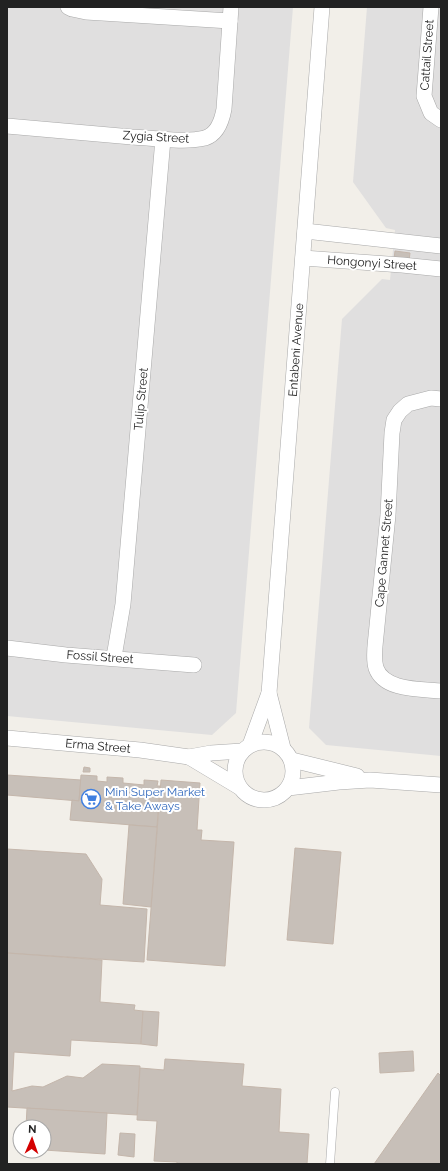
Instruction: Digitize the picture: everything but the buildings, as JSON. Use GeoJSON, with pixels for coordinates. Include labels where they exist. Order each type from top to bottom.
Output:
{"type":"FeatureCollection","features":[{"type":"Feature","properties":{"kind":"street","name":"Zygia Street"},"geometry":{"type":"LineString","coordinates":[[7,126],[191,140],[206,137],[215,132],[223,120],[230,14],[86,12],[68,7]]}},
{"type":"Feature","properties":{"kind":"street","name":"Entabeni Avenue"},"geometry":{"type":"LineString","coordinates":[[246,748],[269,693],[322,7]]}},
{"type":"Feature","properties":{"kind":"street","name":"Cattail Street"},"geometry":{"type":"LineString","coordinates":[[431,7],[424,96],[431,113],[441,120]]}},
{"type":"Feature","properties":{"kind":"street","name":"Tulip Street"},"geometry":{"type":"LineString","coordinates":[[114,658],[123,604],[163,139]]}},
{"type":"Feature","properties":{"kind":"street","name":"Hongonyi Street"},"geometry":{"type":"LineString","coordinates":[[305,231],[434,245]]}},
{"type":"Feature","properties":{"kind":"street"},"geometry":{"type":"LineString","coordinates":[[380,264],[382,240]]}},
{"type":"Feature","properties":{"kind":"street"},"geometry":{"type":"LineString","coordinates":[[434,245],[434,268]]}},
{"type":"Feature","properties":{"kind":"street","name":"Hongonyi Street"},"geometry":{"type":"LineString","coordinates":[[303,258],[434,268]]}},
{"type":"Feature","properties":{"kind":"street","name":"Cape Gannet Street"},"geometry":{"type":"LineString","coordinates":[[441,399],[431,398],[408,404],[400,410],[394,420],[388,515],[376,628],[375,655],[376,666],[380,675],[390,683],[404,688],[441,691]]}},
{"type":"Feature","properties":{"kind":"street","name":"Fossil Street"},"geometry":{"type":"LineString","coordinates":[[7,648],[66,655],[194,665]]}},
{"type":"Feature","properties":{"kind":"street","name":"Entabeni Avenue"},"geometry":{"type":"LineString","coordinates":[[269,693],[287,754]]}},
{"type":"Feature","properties":{"kind":"street","name":"Erma Street"},"geometry":{"type":"LineString","coordinates":[[7,738],[140,750],[189,757],[246,748]]}},
{"type":"Feature","properties":{"kind":"street"},"geometry":{"type":"LineString","coordinates":[[259,742],[269,742],[279,745],[287,754],[294,769],[293,779],[282,795],[264,801],[254,799],[239,787],[235,778],[234,769],[237,759],[246,748],[259,742]]}},
{"type":"Feature","properties":{"kind":"street"},"geometry":{"type":"LineString","coordinates":[[287,754],[370,780]]}},
{"type":"Feature","properties":{"kind":"street","name":"Erma Street"},"geometry":{"type":"LineString","coordinates":[[189,757],[239,787]]}},
{"type":"Feature","properties":{"kind":"street"},"geometry":{"type":"LineString","coordinates":[[288,788],[370,780],[441,785]]}},
{"type":"Feature","properties":{"kind":"lane"},"geometry":{"type":"LineString","coordinates":[[330,1164],[335,1092]]}},
{"type":"Feature","properties":{"kind":"shaded area"},"geometry":{"type":"Polygon","coordinates":[[[7,7],[293,7],[236,713],[212,735],[7,716],[7,7]]]}},
{"type":"Feature","properties":{"kind":"shaded area"},"geometry":{"type":"Polygon","coordinates":[[[367,7],[441,7],[441,756],[326,745],[309,728],[342,319],[382,279],[390,280],[395,230],[386,228],[353,182],[367,7]]]}},
{"type":"Feature","properties":{"kind":"place","name":"Mini Super Market & Take Aways"},"geometry":{"type":"Point","coordinates":[91,799]}}]}
